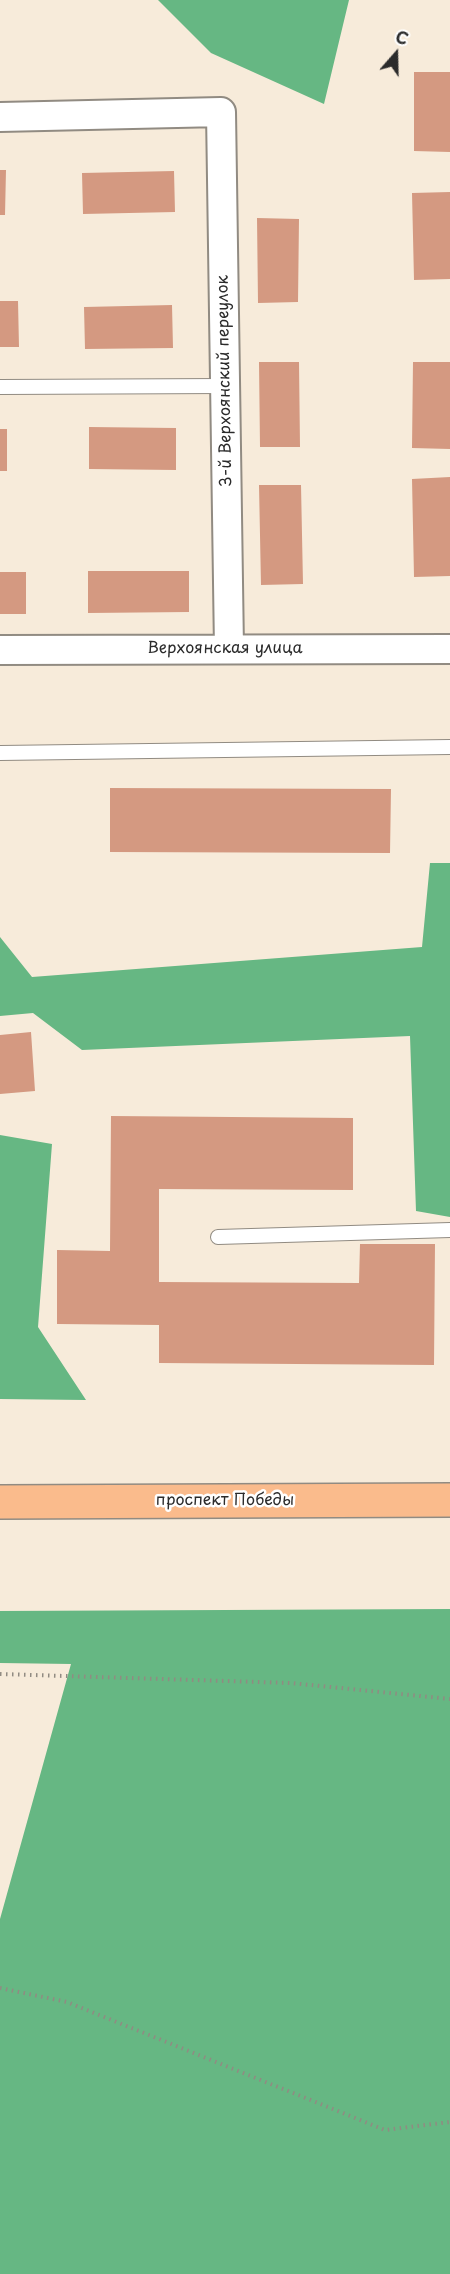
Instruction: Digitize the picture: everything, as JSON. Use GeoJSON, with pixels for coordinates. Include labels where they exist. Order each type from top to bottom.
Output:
{"type":"FeatureCollection","features":[{"type":"Feature","properties":{"kind":"main road","name":"проспект Победы"},"geometry":{"type":"LineString","coordinates":[[0,1502],[450,1500]]}},
{"type":"Feature","properties":{"kind":"street","name":"3-й Верхоянский переулок"},"geometry":{"type":"LineString","coordinates":[[0,117],[221,112],[229,649]]}},
{"type":"Feature","properties":{"kind":"street","name":"Верхоянская улица"},"geometry":{"type":"LineString","coordinates":[[0,650],[450,649]]}},
{"type":"Feature","properties":{"kind":"lane"},"geometry":{"type":"LineString","coordinates":[[0,387],[225,386]]}},
{"type":"Feature","properties":{"kind":"lane"},"geometry":{"type":"LineString","coordinates":[[0,753],[450,747]]}},
{"type":"Feature","properties":{"kind":"lane"},"geometry":{"type":"LineString","coordinates":[[218,1237],[450,1230]]}},
{"type":"Feature","properties":{"kind":"path"},"geometry":{"type":"LineString","coordinates":[[0,1674],[291,1683],[450,1699]]}},
{"type":"Feature","properties":{"kind":"path"},"geometry":{"type":"LineString","coordinates":[[0,1988],[67,2002],[385,2130],[450,2122]]}},
{"type":"Feature","properties":{"kind":"green space"},"geometry":{"type":"Polygon","coordinates":[[[158,0],[349,0],[324,104],[211,53],[158,0]]]}},
{"type":"Feature","properties":{"kind":"green space"},"geometry":{"type":"Polygon","coordinates":[[[430,863],[450,863],[450,1217],[416,1211],[410,1036],[82,1050],[33,1013],[0,1016],[0,937],[32,977],[422,947],[430,863]]]}},
{"type":"Feature","properties":{"kind":"green space"},"geometry":{"type":"Polygon","coordinates":[[[0,1135],[52,1144],[38,1327],[86,1400],[0,1399],[0,1135]]]}},
{"type":"Feature","properties":{"kind":"green space"},"geometry":{"type":"Polygon","coordinates":[[[450,1609],[450,2274],[0,2274],[0,1919],[71,1664],[0,1663],[0,1611],[450,1609]]]}},
{"type":"Feature","properties":{"kind":"building"},"geometry":{"type":"Polygon","coordinates":[[[414,72],[450,72],[450,152],[414,151],[414,72]]]}},
{"type":"Feature","properties":{"kind":"building"},"geometry":{"type":"Polygon","coordinates":[[[0,170],[6,170],[5,215],[0,215],[0,170]]]}},
{"type":"Feature","properties":{"kind":"building"},"geometry":{"type":"Polygon","coordinates":[[[174,171],[175,212],[83,214],[82,173],[174,171]]]}},
{"type":"Feature","properties":{"kind":"building"},"geometry":{"type":"Polygon","coordinates":[[[450,192],[450,279],[414,280],[412,193],[450,192]]]}},
{"type":"Feature","properties":{"kind":"building"},"geometry":{"type":"Polygon","coordinates":[[[257,218],[299,219],[298,302],[258,303],[257,218]]]}},
{"type":"Feature","properties":{"kind":"building"},"geometry":{"type":"Polygon","coordinates":[[[0,301],[18,301],[19,347],[0,347],[0,301]]]}},
{"type":"Feature","properties":{"kind":"building"},"geometry":{"type":"Polygon","coordinates":[[[172,305],[173,348],[85,349],[84,307],[172,305]]]}},
{"type":"Feature","properties":{"kind":"building"},"geometry":{"type":"Polygon","coordinates":[[[259,362],[299,362],[300,447],[260,447],[259,362]]]}},
{"type":"Feature","properties":{"kind":"building"},"geometry":{"type":"Polygon","coordinates":[[[413,362],[450,362],[450,449],[412,448],[413,362]]]}},
{"type":"Feature","properties":{"kind":"building"},"geometry":{"type":"Polygon","coordinates":[[[89,427],[176,428],[176,470],[89,469],[89,427]]]}},
{"type":"Feature","properties":{"kind":"building"},"geometry":{"type":"Polygon","coordinates":[[[0,429],[7,429],[7,471],[0,471],[0,429]]]}},
{"type":"Feature","properties":{"kind":"building"},"geometry":{"type":"Polygon","coordinates":[[[450,477],[450,576],[414,577],[412,479],[450,477]]]}},
{"type":"Feature","properties":{"kind":"building"},"geometry":{"type":"Polygon","coordinates":[[[259,485],[301,485],[303,584],[261,585],[259,485]]]}},
{"type":"Feature","properties":{"kind":"building"},"geometry":{"type":"Polygon","coordinates":[[[88,571],[189,571],[189,612],[88,613],[88,571]]]}},
{"type":"Feature","properties":{"kind":"building"},"geometry":{"type":"Polygon","coordinates":[[[0,572],[26,572],[26,614],[0,614],[0,572]]]}},
{"type":"Feature","properties":{"kind":"building"},"geometry":{"type":"Polygon","coordinates":[[[110,788],[391,789],[390,853],[110,852],[110,788]]]}},
{"type":"Feature","properties":{"kind":"building"},"geometry":{"type":"Polygon","coordinates":[[[31,1032],[35,1091],[0,1094],[0,1035],[31,1032]]]}},
{"type":"Feature","properties":{"kind":"building"},"geometry":{"type":"Polygon","coordinates":[[[111,1116],[353,1118],[353,1190],[159,1189],[159,1282],[359,1283],[360,1244],[435,1244],[434,1365],[159,1363],[159,1325],[57,1324],[57,1250],[110,1251],[111,1116]]]}}]}
